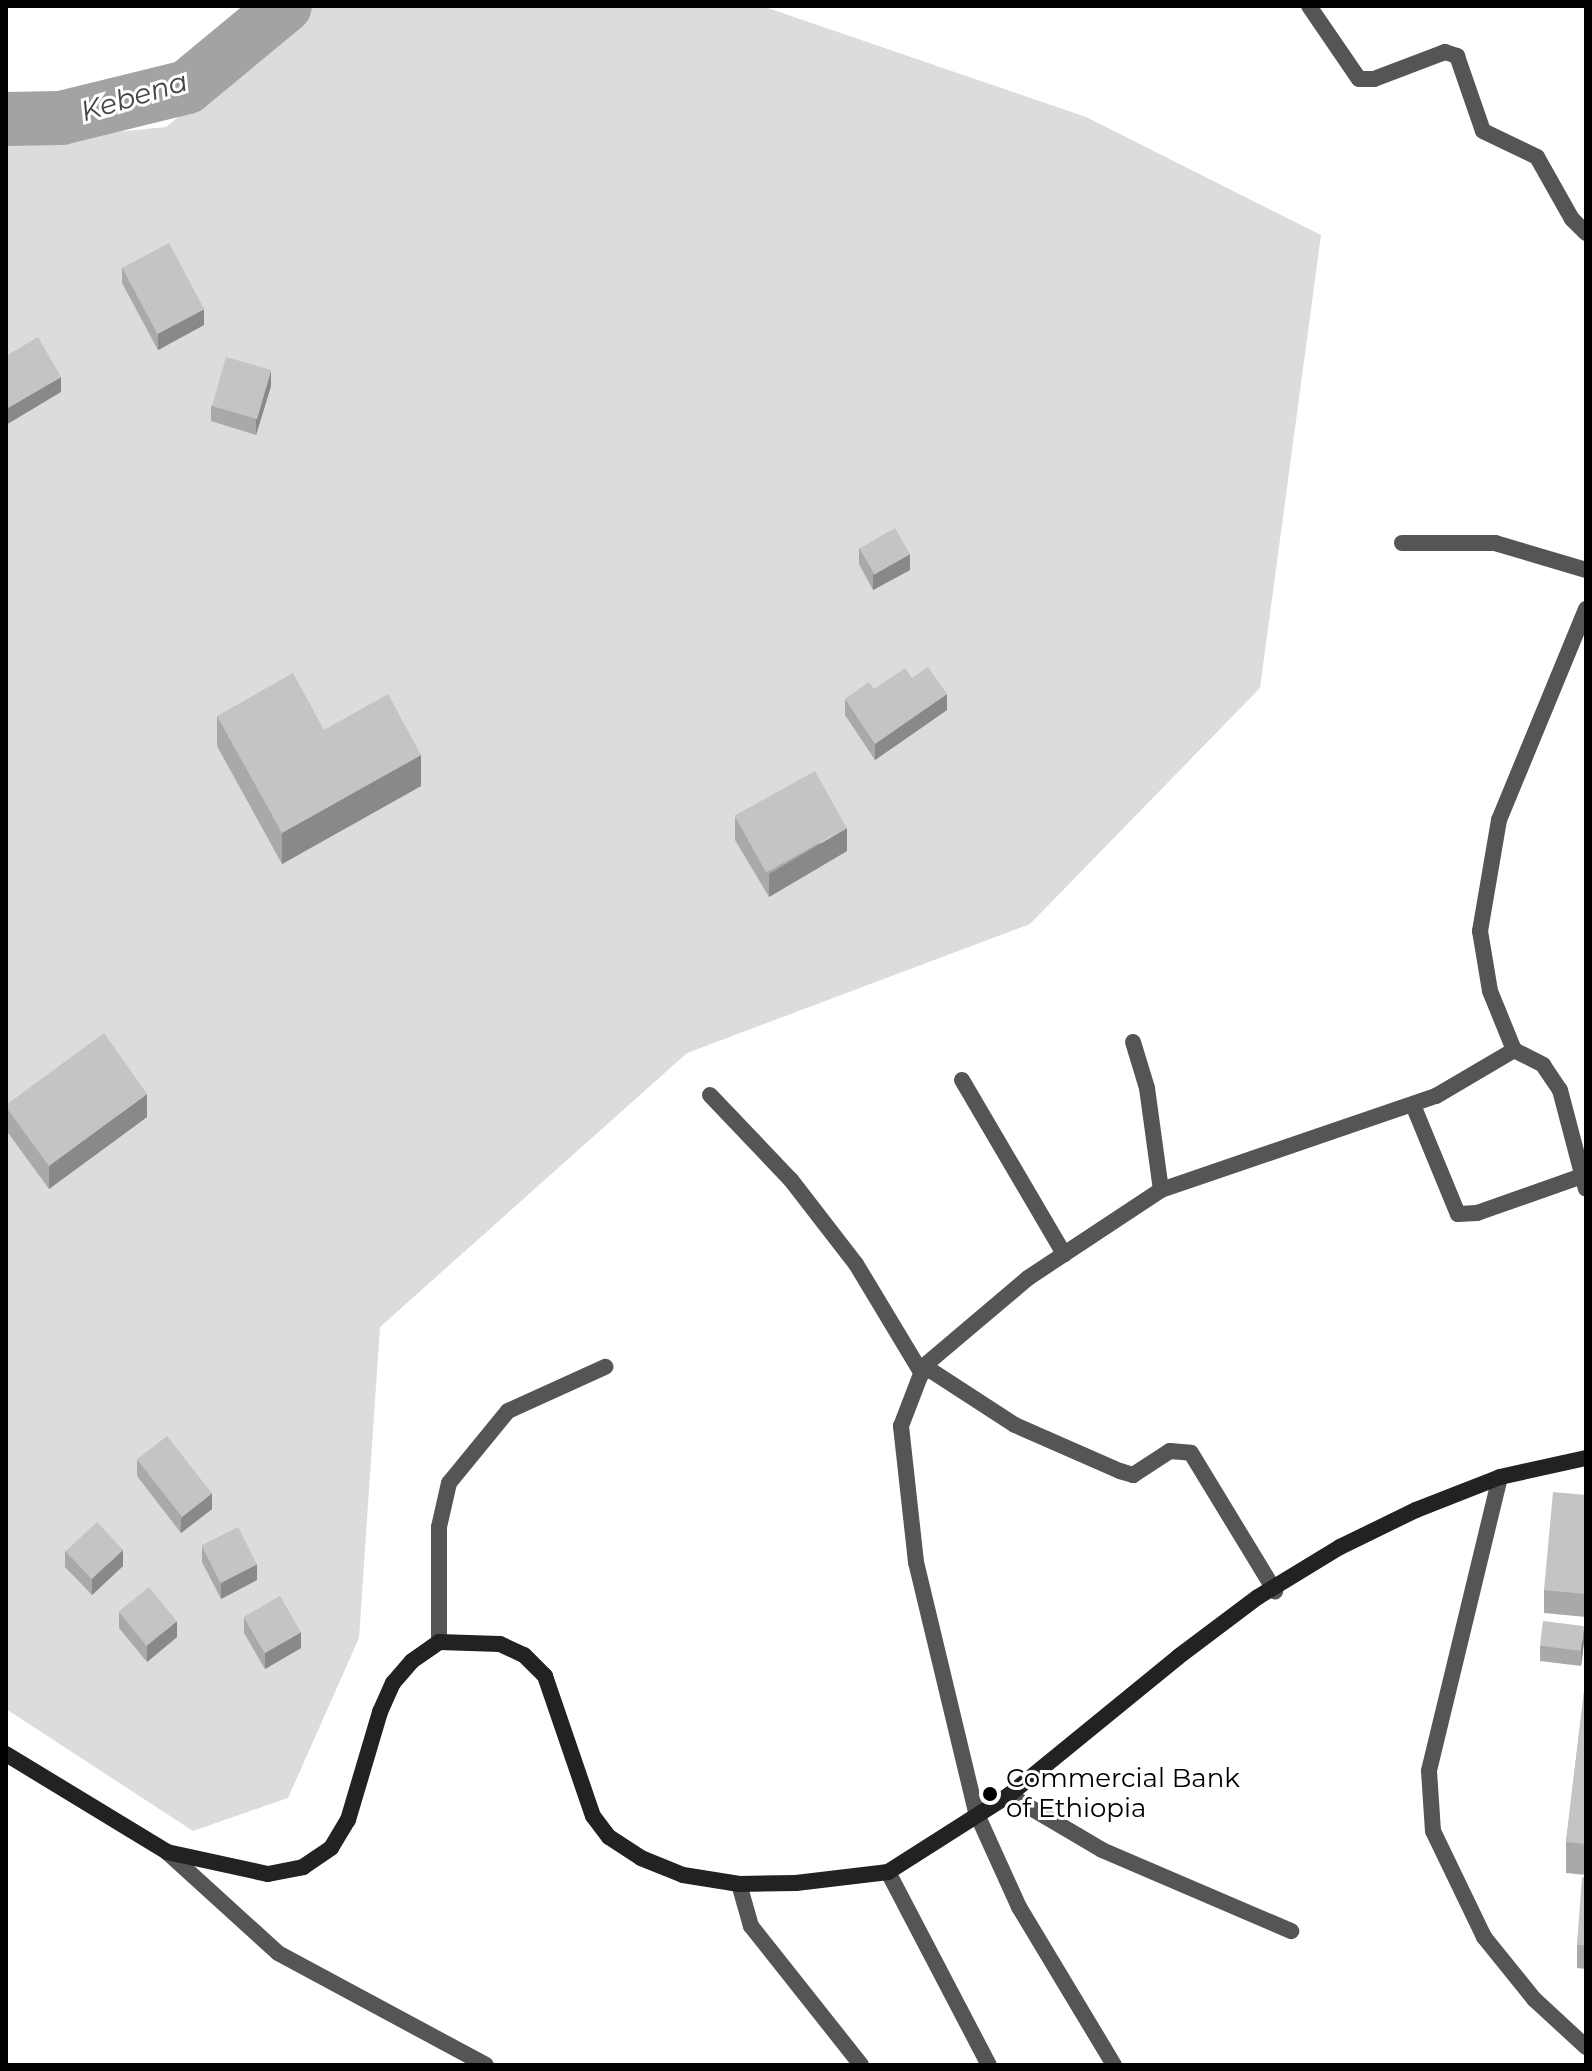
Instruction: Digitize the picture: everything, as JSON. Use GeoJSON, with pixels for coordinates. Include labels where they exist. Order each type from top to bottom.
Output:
{"type":"FeatureCollection","features":[{"type":"Feature","properties":{"kind":"main road"},"geometry":{"type":"LineString","coordinates":[[6,1754],[167,1852],[268,1874],[303,1867],[331,1848],[348,1820],[393,1683],[412,1661],[439,1642],[500,1644],[524,1655],[545,1676],[593,1816],[609,1837],[641,1858],[683,1875],[739,1884],[796,1883],[888,1872],[949,1836],[976,1812],[1009,1795],[1121,1700],[1258,1597],[1275,1591],[1340,1547],[1416,1510],[1500,1477],[1586,1458]]}},
{"type":"Feature","properties":{"kind":"street"},"geometry":{"type":"LineString","coordinates":[[1309,6],[1359,79],[1374,79],[1445,52],[1457,56],[1483,131],[1537,157],[1572,219],[1586,233]]}},
{"type":"Feature","properties":{"kind":"street"},"geometry":{"type":"LineString","coordinates":[[1402,543],[1495,543],[1586,570]]}},
{"type":"Feature","properties":{"kind":"street"},"geometry":{"type":"LineString","coordinates":[[1413,1105],[1458,1214],[1477,1213],[1584,1183],[1560,1090],[1543,1065],[1514,1050],[1490,991],[1480,931],[1499,820],[1586,609]]}},
{"type":"Feature","properties":{"kind":"street"},"geometry":{"type":"LineString","coordinates":[[1133,1042],[1147,1088],[1161,1190]]}},
{"type":"Feature","properties":{"kind":"street"},"geometry":{"type":"LineString","coordinates":[[1114,2065],[1019,1907],[976,1812],[916,1562],[901,1426],[923,1370],[1064,1254],[1161,1190],[1413,1105],[1514,1050]]}},
{"type":"Feature","properties":{"kind":"street"},"geometry":{"type":"LineString","coordinates":[[962,1080],[1064,1254]]}},
{"type":"Feature","properties":{"kind":"street"},"geometry":{"type":"LineString","coordinates":[[710,1095],[791,1180],[856,1264],[923,1370],[1015,1425],[1120,1471],[1133,1475],[1170,1451],[1191,1453],[1275,1591]]}},
{"type":"Feature","properties":{"kind":"street"},"geometry":{"type":"LineString","coordinates":[[439,1642],[439,1527],[449,1483],[508,1411],[605,1367]]}},
{"type":"Feature","properties":{"kind":"street"},"geometry":{"type":"LineString","coordinates":[[1500,1477],[1429,1771],[1433,1831],[1484,1937],[1534,1999],[1586,2047]]}},
{"type":"Feature","properties":{"kind":"street"},"geometry":{"type":"LineString","coordinates":[[1009,1795],[1102,1850],[1291,1931]]}},
{"type":"Feature","properties":{"kind":"street"},"geometry":{"type":"LineString","coordinates":[[167,1852],[278,1953],[486,2065]]}},
{"type":"Feature","properties":{"kind":"street"},"geometry":{"type":"LineString","coordinates":[[888,1872],[989,2065]]}},
{"type":"Feature","properties":{"kind":"street"},"geometry":{"type":"LineString","coordinates":[[739,1884],[751,1926],[861,2065]]}},
{"type":"Feature","properties":{"kind":"shaded area"},"geometry":{"type":"Polygon","coordinates":[[[315,6],[762,6],[1086,117],[1321,235],[1260,688],[1030,924],[687,1053],[380,1327],[359,1638],[288,1798],[193,1831],[6,1709],[6,143],[166,127],[315,6]]]}},
{"type":"Feature","properties":{"kind":"building"},"geometry":{"type":"Polygon","coordinates":[[[169,243],[204,309],[157,334],[122,268],[169,243]]]}},
{"type":"Feature","properties":{"kind":"building"},"geometry":{"type":"Polygon","coordinates":[[[38,337],[61,377],[6,409],[6,356],[38,337]]]}},
{"type":"Feature","properties":{"kind":"building"},"geometry":{"type":"Polygon","coordinates":[[[226,357],[271,370],[257,419],[212,406],[226,357]]]}},
{"type":"Feature","properties":{"kind":"building"},"geometry":{"type":"Polygon","coordinates":[[[895,528],[910,554],[874,574],[859,548],[895,528]]]}},
{"type":"Feature","properties":{"kind":"building"},"geometry":{"type":"Polygon","coordinates":[[[928,667],[947,694],[875,744],[845,699],[869,682],[874,689],[905,668],[912,678],[928,667]]]}},
{"type":"Feature","properties":{"kind":"building"},"geometry":{"type":"Polygon","coordinates":[[[293,673],[324,730],[388,694],[421,755],[282,833],[217,716],[293,673]]]}},
{"type":"Feature","properties":{"kind":"building"},"geometry":{"type":"Polygon","coordinates":[[[815,771],[847,828],[766,872],[735,816],[815,771]]]}},
{"type":"Feature","properties":{"kind":"building"},"geometry":{"type":"Polygon","coordinates":[[[104,1033],[147,1094],[49,1166],[6,1105],[104,1033]]]}},
{"type":"Feature","properties":{"kind":"building"},"geometry":{"type":"Polygon","coordinates":[[[167,1436],[212,1494],[182,1517],[137,1459],[167,1436]]]}},
{"type":"Feature","properties":{"kind":"building"},"geometry":{"type":"Polygon","coordinates":[[[1553,1492],[1586,1495],[1586,1594],[1544,1590],[1553,1492]]]}},
{"type":"Feature","properties":{"kind":"building"},"geometry":{"type":"Polygon","coordinates":[[[97,1522],[123,1550],[91,1579],[66,1551],[97,1522]]]}},
{"type":"Feature","properties":{"kind":"building"},"geometry":{"type":"Polygon","coordinates":[[[238,1527],[257,1564],[221,1583],[201,1546],[238,1527]]]}},
{"type":"Feature","properties":{"kind":"building"},"geometry":{"type":"Polygon","coordinates":[[[149,1587],[177,1621],[146,1646],[119,1612],[149,1587]]]}},
{"type":"Feature","properties":{"kind":"building"},"geometry":{"type":"Polygon","coordinates":[[[280,1596],[301,1632],[265,1653],[244,1617],[280,1596]]]}},
{"type":"Feature","properties":{"kind":"building"},"geometry":{"type":"Polygon","coordinates":[[[1543,1621],[1584,1626],[1581,1651],[1540,1646],[1543,1621]]]}},
{"type":"Feature","properties":{"kind":"building"},"geometry":{"type":"Polygon","coordinates":[[[1586,1675],[1586,1844],[1566,1842],[1586,1675]]]}},
{"type":"Feature","properties":{"kind":"building"},"geometry":{"type":"Polygon","coordinates":[[[1582,1877],[1586,1878],[1586,1945],[1577,1945],[1582,1877]]]}},
{"type":"Feature","properties":{"kind":"waterway","name":"Kebena"},"geometry":{"type":"LineString","coordinates":[[6,119],[61,118],[187,87],[285,6]]}},
{"type":"Feature","properties":{"kind":"place","name":"Commercial Bank of Ethiopia"},"geometry":{"type":"Point","coordinates":[990,1794]}}]}
